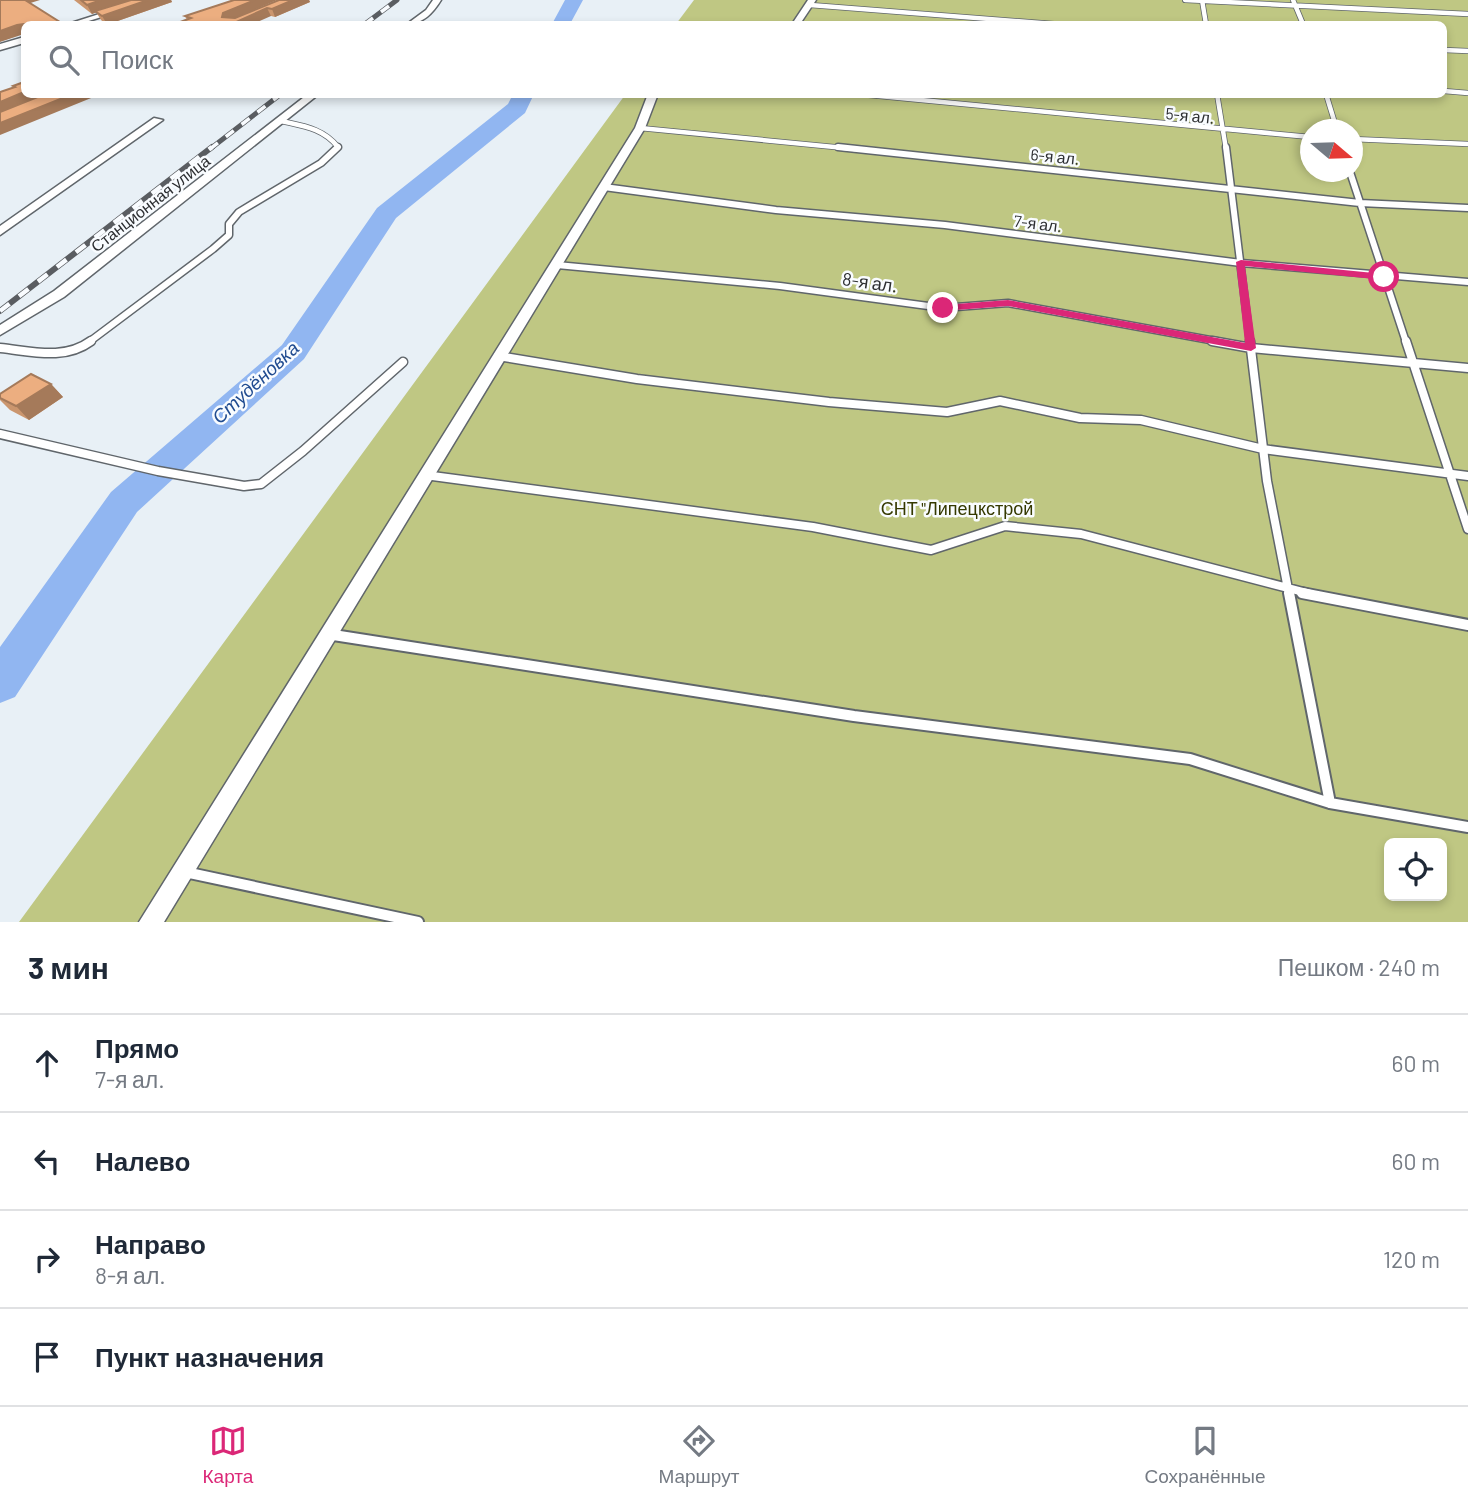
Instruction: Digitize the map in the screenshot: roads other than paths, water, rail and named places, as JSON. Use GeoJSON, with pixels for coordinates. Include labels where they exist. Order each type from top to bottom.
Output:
{"type":"FeatureCollection","features":[{"type":"Feature","properties":{"kind":"street"},"geometry":{"type":"LineString","coordinates":[[82,21],[152,0]]}},
{"type":"Feature","properties":{"kind":"street"},"geometry":{"type":"LineString","coordinates":[[416,21],[429,12],[438,0]]}},
{"type":"Feature","properties":{"kind":"street"},"geometry":{"type":"LineString","coordinates":[[798,21],[811,3]]}},
{"type":"Feature","properties":{"kind":"street"},"geometry":{"type":"LineString","coordinates":[[0,47],[21,41]]}},
{"type":"Feature","properties":{"kind":"street","name":"Станционная улица"},"geometry":{"type":"LineString","coordinates":[[0,331],[59,294],[310,98]]}},
{"type":"Feature","properties":{"kind":"street"},"geometry":{"type":"LineString","coordinates":[[151,922],[498,356],[557,265],[640,128],[651,98]]}},
{"type":"Feature","properties":{"kind":"street"},"geometry":{"type":"LineString","coordinates":[[0,231],[158,120]]}},
{"type":"Feature","properties":{"kind":"lane"},"geometry":{"type":"LineString","coordinates":[[1185,0],[1468,14]]}},
{"type":"Feature","properties":{"kind":"lane"},"geometry":{"type":"LineString","coordinates":[[1293,0],[1302,21]]}},
{"type":"Feature","properties":{"kind":"lane"},"geometry":{"type":"LineString","coordinates":[[1203,1],[1206,21]]}},
{"type":"Feature","properties":{"kind":"lane"},"geometry":{"type":"LineString","coordinates":[[811,3],[1019,21]]}},
{"type":"Feature","properties":{"kind":"lane"},"geometry":{"type":"LineString","coordinates":[[1447,50],[1468,51]]}},
{"type":"Feature","properties":{"kind":"lane"},"geometry":{"type":"LineString","coordinates":[[1447,91],[1468,93]]}},
{"type":"Feature","properties":{"kind":"lane","name":"5-я ал."},"geometry":{"type":"LineString","coordinates":[[899,98],[1300,136]]}},
{"type":"Feature","properties":{"kind":"lane"},"geometry":{"type":"LineString","coordinates":[[1218,98],[1232,189],[1263,449],[1330,803]]}},
{"type":"Feature","properties":{"kind":"lane"},"geometry":{"type":"LineString","coordinates":[[1327,98],[1334,119]]}},
{"type":"Feature","properties":{"kind":"lane"},"geometry":{"type":"LineString","coordinates":[[0,348],[65,354],[80,349],[213,249],[229,235],[229,224],[239,212],[321,163],[338,147],[332,138],[320,130],[281,121]]}},
{"type":"Feature","properties":{"kind":"lane","name":"6-я ал."},"geometry":{"type":"LineString","coordinates":[[640,128],[1360,203],[1468,208]]}},
{"type":"Feature","properties":{"kind":"lane"},"geometry":{"type":"LineString","coordinates":[[1363,139],[1468,144]]}},
{"type":"Feature","properties":{"kind":"lane"},"geometry":{"type":"LineString","coordinates":[[1353,182],[1468,529]]}},
{"type":"Feature","properties":{"kind":"lane","name":"7-я ал."},"geometry":{"type":"LineString","coordinates":[[604,187],[776,210],[945,225],[1241,262],[1384,277],[1468,282]]}},
{"type":"Feature","properties":{"kind":"lane","name":"8-я ал."},"geometry":{"type":"LineString","coordinates":[[557,265],[780,286],[943,308],[1008,303],[1251,348],[1468,368]]}},
{"type":"Feature","properties":{"kind":"lane"},"geometry":{"type":"LineString","coordinates":[[498,356],[637,379],[829,402],[947,412],[1000,401],[1080,418],[1141,420],[1263,449],[1468,476]]}},
{"type":"Feature","properties":{"kind":"lane"},"geometry":{"type":"LineString","coordinates":[[0,434],[158,471],[244,486],[261,484],[303,451],[403,362]]}},
{"type":"Feature","properties":{"kind":"lane"},"geometry":{"type":"LineString","coordinates":[[425,475],[813,527],[931,550],[1005,526],[1081,534],[1288,590],[1468,625]]}},
{"type":"Feature","properties":{"kind":"lane"},"geometry":{"type":"LineString","coordinates":[[327,634],[854,716],[1190,759],[1330,803],[1468,827]]}},
{"type":"Feature","properties":{"kind":"lane"},"geometry":{"type":"LineString","coordinates":[[181,871],[418,922]]}},
{"type":"Feature","properties":{"kind":"waterway","name":"Студёновка"},"geometry":{"type":"LineString","coordinates":[[563,21],[574,0]]}},
{"type":"Feature","properties":{"kind":"waterway","name":"Студёновка"},"geometry":{"type":"LineString","coordinates":[[0,683],[124,502],[293,352],[386,213],[517,108],[522,98]]}},
{"type":"Feature","properties":{"kind":"railway"},"geometry":{"type":"LineString","coordinates":[[369,21],[397,0]]}},
{"type":"Feature","properties":{"kind":"railway"},"geometry":{"type":"LineString","coordinates":[[210,149],[276,98]]}},
{"type":"Feature","properties":{"kind":"railway"},"geometry":{"type":"LineString","coordinates":[[0,311],[212,147]]}},
{"type":"Feature","properties":{"kind":"park label","name":"СНТ \"Липецкстрой"},"geometry":{"type":"Point","coordinates":[957,508]}}]}
